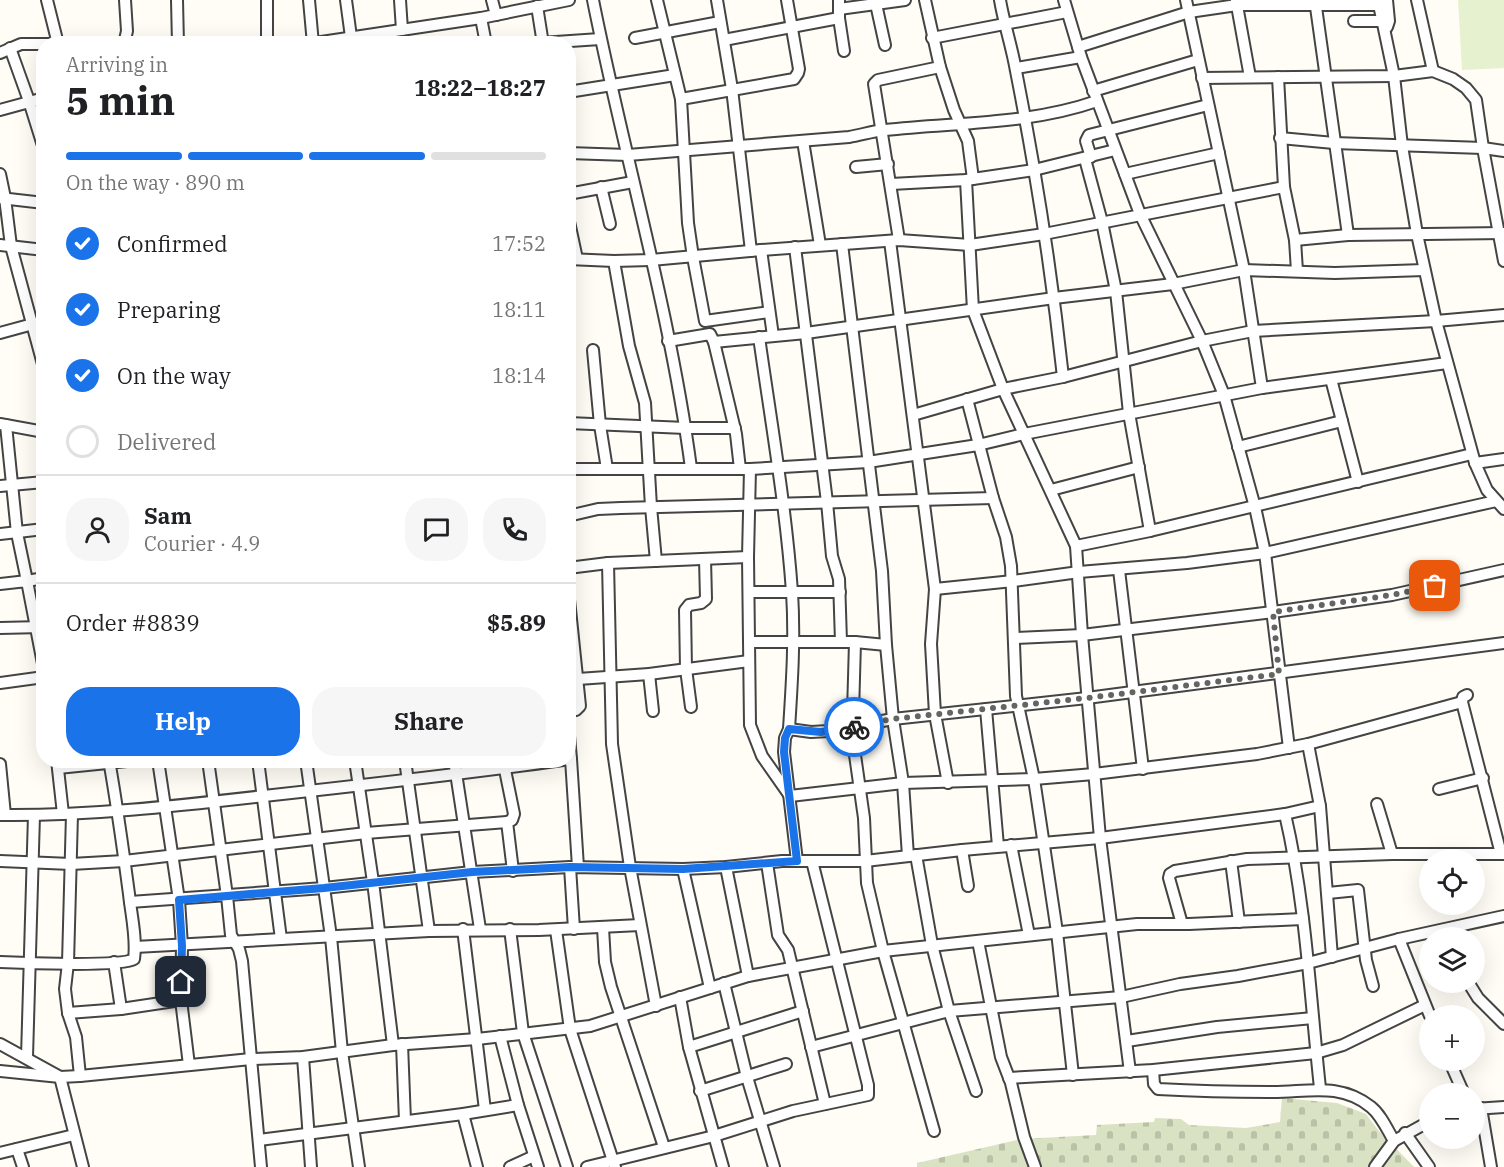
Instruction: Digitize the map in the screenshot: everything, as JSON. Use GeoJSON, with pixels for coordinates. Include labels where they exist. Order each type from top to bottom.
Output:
{"type":"FeatureCollection","features":[{"type":"Feature","properties":{"kind":"street"},"geometry":{"type":"LineString","coordinates":[[47,0],[56,36]]}},
{"type":"Feature","properties":{"kind":"street"},"geometry":{"type":"LineString","coordinates":[[125,0],[126,36]]}},
{"type":"Feature","properties":{"kind":"street"},"geometry":{"type":"LineString","coordinates":[[177,0],[178,36]]}},
{"type":"Feature","properties":{"kind":"street"},"geometry":{"type":"LineString","coordinates":[[267,0],[267,36]]}},
{"type":"Feature","properties":{"kind":"street"},"geometry":{"type":"LineString","coordinates":[[309,0],[312,36]]}},
{"type":"Feature","properties":{"kind":"street"},"geometry":{"type":"LineString","coordinates":[[346,0],[351,36]]}},
{"type":"Feature","properties":{"kind":"street"},"geometry":{"type":"LineString","coordinates":[[400,0],[402,30]]}},
{"type":"Feature","properties":{"kind":"street"},"geometry":{"type":"LineString","coordinates":[[492,0],[496,15]]}},
{"type":"Feature","properties":{"kind":"street"},"geometry":{"type":"LineString","coordinates":[[392,36],[402,30],[481,18],[568,0]]}},
{"type":"Feature","properties":{"kind":"street"},"geometry":{"type":"LineString","coordinates":[[593,0],[668,340],[686,428],[691,468]]}},
{"type":"Feature","properties":{"kind":"street"},"geometry":{"type":"LineString","coordinates":[[657,0],[681,99],[683,150],[693,257],[705,321],[712,338],[745,469],[749,504],[749,717],[752,734],[762,756],[790,796]]}},
{"type":"Feature","properties":{"kind":"street"},"geometry":{"type":"LineString","coordinates":[[717,0],[732,89],[738,145],[773,336]]}},
{"type":"Feature","properties":{"kind":"street"},"geometry":{"type":"LineString","coordinates":[[681,99],[789,81],[797,76],[799,69],[787,0]]}},
{"type":"Feature","properties":{"kind":"street"},"geometry":{"type":"LineString","coordinates":[[724,40],[792,27],[839,9],[905,0]]}},
{"type":"Feature","properties":{"kind":"street"},"geometry":{"type":"LineString","coordinates":[[925,0],[940,67],[954,110],[968,141],[973,310],[1003,389],[1076,546],[1100,838],[1130,1072]]}},
{"type":"Feature","properties":{"kind":"street"},"geometry":{"type":"LineString","coordinates":[[1000,0],[1016,68],[1034,170],[1054,298],[1063,378]]}},
{"type":"Feature","properties":{"kind":"street"},"geometry":{"type":"LineString","coordinates":[[1064,0],[1079,52],[1140,214],[1202,341],[1224,395],[1255,507],[1265,553],[1289,748]]}},
{"type":"Feature","properties":{"kind":"street"},"geometry":{"type":"LineString","coordinates":[[1186,0],[1244,270],[1262,388]]}},
{"type":"Feature","properties":{"kind":"street"},"geometry":{"type":"LineString","coordinates":[[1418,0],[1433,71]]}},
{"type":"Feature","properties":{"kind":"street"},"geometry":{"type":"LineString","coordinates":[[935,589],[1265,553],[1502,507],[1483,482],[1474,459],[1436,321],[1417,234],[1381,2],[1236,2],[1189,12],[1079,52],[1016,68]]}},
{"type":"Feature","properties":{"kind":"street"},"geometry":{"type":"LineString","coordinates":[[1236,2],[1250,77]]}},
{"type":"Feature","properties":{"kind":"street"},"geometry":{"type":"LineString","coordinates":[[1316,3],[1348,235]]}},
{"type":"Feature","properties":{"kind":"street"},"geometry":{"type":"LineString","coordinates":[[876,4],[885,45]]}},
{"type":"Feature","properties":{"kind":"street"},"geometry":{"type":"LineString","coordinates":[[537,6],[541,36]]}},
{"type":"Feature","properties":{"kind":"street"},"geometry":{"type":"LineString","coordinates":[[839,9],[844,51]]}},
{"type":"Feature","properties":{"kind":"street"},"geometry":{"type":"LineString","coordinates":[[932,38],[1067,12]]}},
{"type":"Feature","properties":{"kind":"street"},"geometry":{"type":"LineString","coordinates":[[481,18],[484,36]]}},
{"type":"Feature","properties":{"kind":"street"},"geometry":{"type":"LineString","coordinates":[[1354,21],[1385,24]]}},
{"type":"Feature","properties":{"kind":"street"},"geometry":{"type":"LineString","coordinates":[[635,38],[720,22]]}},
{"type":"Feature","properties":{"kind":"street"},"geometry":{"type":"LineString","coordinates":[[576,41],[600,39]]}},
{"type":"Feature","properties":{"kind":"street"},"geometry":{"type":"LineString","coordinates":[[36,43],[28,42],[5,51],[29,101],[36,123]]}},
{"type":"Feature","properties":{"kind":"street"},"geometry":{"type":"LineString","coordinates":[[576,153],[628,155],[858,136],[882,130],[1025,119],[1068,110],[1095,96],[1198,60]]}},
{"type":"Feature","properties":{"kind":"street"},"geometry":{"type":"LineString","coordinates":[[940,67],[876,81],[875,92],[891,184],[900,320],[935,589],[931,644],[935,714],[948,783]]}},
{"type":"Feature","properties":{"kind":"street"},"geometry":{"type":"LineString","coordinates":[[1202,78],[1394,76],[1433,71],[1453,79],[1472,93],[1476,100],[1483,148],[1501,233],[1504,261]]}},
{"type":"Feature","properties":{"kind":"street"},"geometry":{"type":"LineString","coordinates":[[576,91],[675,75]]}},
{"type":"Feature","properties":{"kind":"street"},"geometry":{"type":"LineString","coordinates":[[1278,77],[1284,187],[1297,271]]}},
{"type":"Feature","properties":{"kind":"street"},"geometry":{"type":"LineString","coordinates":[[0,110],[36,100]]}},
{"type":"Feature","properties":{"kind":"street"},"geometry":{"type":"LineString","coordinates":[[1150,531],[1122,361],[1116,291],[1086,141],[1087,136],[1208,105]]}},
{"type":"Feature","properties":{"kind":"street"},"geometry":{"type":"LineString","coordinates":[[1280,138],[1334,143],[1483,148],[1504,151]]}},
{"type":"Feature","properties":{"kind":"street"},"geometry":{"type":"LineString","coordinates":[[803,141],[820,245]]}},
{"type":"Feature","properties":{"kind":"street"},"geometry":{"type":"LineString","coordinates":[[891,184],[969,180],[1034,170],[1115,150]]}},
{"type":"Feature","properties":{"kind":"street"},"geometry":{"type":"LineString","coordinates":[[1125,174],[1219,153]]}},
{"type":"Feature","properties":{"kind":"street"},"geometry":{"type":"LineString","coordinates":[[856,167],[888,164]]}},
{"type":"Feature","properties":{"kind":"street"},"geometry":{"type":"LineString","coordinates":[[0,174],[5,245],[36,341]]}},
{"type":"Feature","properties":{"kind":"street"},"geometry":{"type":"LineString","coordinates":[[576,192],[633,182]]}},
{"type":"Feature","properties":{"kind":"street"},"geometry":{"type":"LineString","coordinates":[[601,187],[610,224]]}},
{"type":"Feature","properties":{"kind":"street"},"geometry":{"type":"LineString","coordinates":[[576,259],[651,260],[820,245],[895,241],[970,245],[1044,234],[1284,187]]}},
{"type":"Feature","properties":{"kind":"street"},"geometry":{"type":"LineString","coordinates":[[3,198],[36,202]]}},
{"type":"Feature","properties":{"kind":"street"},"geometry":{"type":"LineString","coordinates":[[1294,240],[1348,235],[1501,233]]}},
{"type":"Feature","properties":{"kind":"street"},"geometry":{"type":"LineString","coordinates":[[842,244],[882,571],[892,719],[912,856],[949,1011],[976,1091]]}},
{"type":"Feature","properties":{"kind":"street"},"geometry":{"type":"LineString","coordinates":[[5,245],[36,249]]}},
{"type":"Feature","properties":{"kind":"street"},"geometry":{"type":"LineString","coordinates":[[795,247],[832,556],[839,579],[841,642]]}},
{"type":"Feature","properties":{"kind":"street"},"geometry":{"type":"LineString","coordinates":[[614,261],[629,346],[645,403],[656,561]]}},
{"type":"Feature","properties":{"kind":"street"},"geometry":{"type":"LineString","coordinates":[[668,340],[806,333],[1054,298],[1173,284],[1244,270],[1335,273],[1424,270]]}},
{"type":"Feature","properties":{"kind":"street"},"geometry":{"type":"LineString","coordinates":[[705,321],[769,312]]}},
{"type":"Feature","properties":{"kind":"street"},"geometry":{"type":"LineString","coordinates":[[913,415],[1003,389],[1063,378],[1202,341],[1253,331],[1504,315]]}},
{"type":"Feature","properties":{"kind":"street"},"geometry":{"type":"LineString","coordinates":[[0,333],[36,323]]}},
{"type":"Feature","properties":{"kind":"street"},"geometry":{"type":"LineString","coordinates":[[759,337],[783,503],[792,592],[794,641],[789,729],[783,748],[797,861]]}},
{"type":"Feature","properties":{"kind":"street"},"geometry":{"type":"LineString","coordinates":[[593,350],[600,425],[607,469]]}},
{"type":"Feature","properties":{"kind":"street"},"geometry":{"type":"LineString","coordinates":[[576,469],[745,469],[868,462],[978,445],[1262,388],[1447,363]]}},
{"type":"Feature","properties":{"kind":"street"},"geometry":{"type":"LineString","coordinates":[[1331,379],[1358,482]]}},
{"type":"Feature","properties":{"kind":"street"},"geometry":{"type":"LineString","coordinates":[[966,399],[1006,537],[1013,581],[1018,705],[1034,779],[1057,932],[1073,1075]]}},
{"type":"Feature","properties":{"kind":"street"},"geometry":{"type":"LineString","coordinates":[[1238,447],[1342,421]]}},
{"type":"Feature","properties":{"kind":"street"},"geometry":{"type":"LineString","coordinates":[[576,424],[735,428]]}},
{"type":"Feature","properties":{"kind":"street"},"geometry":{"type":"LineString","coordinates":[[36,431],[3,425],[5,485],[36,614]]}},
{"type":"Feature","properties":{"kind":"street"},"geometry":{"type":"LineString","coordinates":[[1076,546],[1358,482],[1474,459],[1504,459]]}},
{"type":"Feature","properties":{"kind":"street"},"geometry":{"type":"LineString","coordinates":[[1051,490],[1139,467]]}},
{"type":"Feature","properties":{"kind":"street"},"geometry":{"type":"LineString","coordinates":[[5,485],[36,483]]}},
{"type":"Feature","properties":{"kind":"street"},"geometry":{"type":"LineString","coordinates":[[576,514],[598,509],[993,498]]}},
{"type":"Feature","properties":{"kind":"street"},"geometry":{"type":"LineString","coordinates":[[0,534],[36,530]]}},
{"type":"Feature","properties":{"kind":"street"},"geometry":{"type":"LineString","coordinates":[[576,567],[608,563],[748,557]]}},
{"type":"Feature","properties":{"kind":"street"},"geometry":{"type":"LineString","coordinates":[[691,707],[686,669],[685,610],[689,605],[701,603],[706,599],[705,559]]}},
{"type":"Feature","properties":{"kind":"street"},"geometry":{"type":"LineString","coordinates":[[608,563],[612,744],[630,867],[656,1006]]}},
{"type":"Feature","properties":{"kind":"street"},"geometry":{"type":"LineString","coordinates":[[1119,570],[1143,769]]}},
{"type":"Feature","properties":{"kind":"street"},"geometry":{"type":"LineString","coordinates":[[1014,638],[1082,635],[1273,612],[1392,595],[1504,570]]}},
{"type":"Feature","properties":{"kind":"street"},"geometry":{"type":"LineString","coordinates":[[0,584],[36,579]]}},
{"type":"Feature","properties":{"kind":"street"},"geometry":{"type":"LineString","coordinates":[[749,592],[840,592]]}},
{"type":"Feature","properties":{"kind":"street"},"geometry":{"type":"LineString","coordinates":[[0,628],[36,628]]}},
{"type":"Feature","properties":{"kind":"street"},"geometry":{"type":"LineString","coordinates":[[750,642],[855,642],[886,645]]}},
{"type":"Feature","properties":{"kind":"street"},"geometry":{"type":"LineString","coordinates":[[855,642],[851,727],[864,818],[866,879],[902,1022],[934,1131]]}},
{"type":"Feature","properties":{"kind":"street"},"geometry":{"type":"LineString","coordinates":[[789,729],[821,732],[892,719],[1087,698],[1504,643]]}},
{"type":"Feature","properties":{"kind":"street"},"geometry":{"type":"LineString","coordinates":[[576,661],[580,706],[576,710]]}},
{"type":"Feature","properties":{"kind":"street"},"geometry":{"type":"LineString","coordinates":[[578,679],[649,674],[749,661]]}},
{"type":"Feature","properties":{"kind":"street"},"geometry":{"type":"LineString","coordinates":[[649,674],[652,711]]}},
{"type":"Feature","properties":{"kind":"street"},"geometry":{"type":"LineString","coordinates":[[0,683],[36,678]]}},
{"type":"Feature","properties":{"kind":"street"},"geometry":{"type":"LineString","coordinates":[[790,796],[903,783],[993,781],[1094,774],[1289,748],[1465,698],[1502,854],[1247,858],[1175,871],[1170,874],[1169,878],[1182,924]]}},
{"type":"Feature","properties":{"kind":"street"},"geometry":{"type":"LineString","coordinates":[[986,709],[998,846]]}},
{"type":"Feature","properties":{"kind":"street"},"geometry":{"type":"LineString","coordinates":[[1308,744],[1320,806],[1332,957]]}},
{"type":"Feature","properties":{"kind":"street"},"geometry":{"type":"LineString","coordinates":[[0,764],[2,815],[118,812],[408,781],[485,768]]}},
{"type":"Feature","properties":{"kind":"street"},"geometry":{"type":"LineString","coordinates":[[59,768],[67,814],[71,864],[65,989],[74,1026],[80,1077]]}},
{"type":"Feature","properties":{"kind":"street"},"geometry":{"type":"LineString","coordinates":[[0,962],[30,964],[132,961],[135,947],[130,902],[110,768]]}},
{"type":"Feature","properties":{"kind":"street"},"geometry":{"type":"LineString","coordinates":[[159,768],[179,900],[182,946],[181,1000],[189,1065]]}},
{"type":"Feature","properties":{"kind":"street"},"geometry":{"type":"LineString","coordinates":[[209,768],[228,896],[231,935],[239,949],[242,961],[261,1167]]}},
{"type":"Feature","properties":{"kind":"street"},"geometry":{"type":"LineString","coordinates":[[259,768],[281,939]]}},
{"type":"Feature","properties":{"kind":"street"},"geometry":{"type":"LineString","coordinates":[[307,768],[331,937],[342,1052],[359,1167]]}},
{"type":"Feature","properties":{"kind":"street"},"geometry":{"type":"LineString","coordinates":[[356,768],[378,933],[398,1044],[405,1121]]}},
{"type":"Feature","properties":{"kind":"street"},"geometry":{"type":"LineString","coordinates":[[406,768],[429,931]]}},
{"type":"Feature","properties":{"kind":"street"},"geometry":{"type":"LineString","coordinates":[[455,768],[480,929]]}},
{"type":"Feature","properties":{"kind":"street"},"geometry":{"type":"LineString","coordinates":[[0,861],[71,864],[124,861],[366,833],[507,822],[512,820],[514,814],[505,768]]}},
{"type":"Feature","properties":{"kind":"street"},"geometry":{"type":"LineString","coordinates":[[568,768],[574,867],[574,929]]}},
{"type":"Feature","properties":{"kind":"street"},"geometry":{"type":"LineString","coordinates":[[1439,789],[1483,778]]}},
{"type":"Feature","properties":{"kind":"street"},"geometry":{"type":"LineString","coordinates":[[1377,804],[1392,854]]}},
{"type":"Feature","properties":{"kind":"street"},"geometry":{"type":"LineString","coordinates":[[130,902],[324,888],[472,872],[574,867],[683,869],[797,861],[866,861],[998,846],[1100,838],[1285,814],[1320,806]]}},
{"type":"Feature","properties":{"kind":"street"},"geometry":{"type":"LineString","coordinates":[[1285,814],[1295,858],[1303,919],[1320,1088]]}},
{"type":"Feature","properties":{"kind":"street"},"geometry":{"type":"LineString","coordinates":[[27,1058],[34,815]]}},
{"type":"Feature","properties":{"kind":"street"},"geometry":{"type":"LineString","coordinates":[[507,822],[513,871]]}},
{"type":"Feature","properties":{"kind":"street"},"geometry":{"type":"LineString","coordinates":[[1011,845],[1029,935]]}},
{"type":"Feature","properties":{"kind":"street"},"geometry":{"type":"LineString","coordinates":[[962,850],[968,886]]}},
{"type":"Feature","properties":{"kind":"street"},"geometry":{"type":"LineString","coordinates":[[587,1167],[614,1164],[664,1147],[714,1136],[793,1111],[868,1095],[868,1085],[812,861]]}},
{"type":"Feature","properties":{"kind":"street"},"geometry":{"type":"LineString","coordinates":[[1231,861],[1239,922]]}},
{"type":"Feature","properties":{"kind":"street"},"geometry":{"type":"LineString","coordinates":[[767,863],[778,935],[787,947],[825,1104]]}},
{"type":"Feature","properties":{"kind":"street"},"geometry":{"type":"LineString","coordinates":[[726,867],[748,976]]}},
{"type":"Feature","properties":{"kind":"street"},"geometry":{"type":"LineString","coordinates":[[683,869],[710,988]]}},
{"type":"Feature","properties":{"kind":"street"},"geometry":{"type":"LineString","coordinates":[[1328,893],[1358,890],[1364,949],[1373,986]]}},
{"type":"Feature","properties":{"kind":"street"},"geometry":{"type":"LineString","coordinates":[[1468,927],[1504,916]]}},
{"type":"Feature","properties":{"kind":"street"},"geometry":{"type":"LineString","coordinates":[[0,1071],[80,1077],[251,1059],[303,1057],[398,1044],[477,1039],[570,1029],[620,1018],[748,976],[883,951],[1110,927],[1303,919]]}},
{"type":"Feature","properties":{"kind":"street"},"geometry":{"type":"LineString","coordinates":[[135,947],[463,929],[556,930],[640,926]]}},
{"type":"Feature","properties":{"kind":"street"},"geometry":{"type":"LineString","coordinates":[[603,928],[607,973],[664,1147]]}},
{"type":"Feature","properties":{"kind":"street"},"geometry":{"type":"LineString","coordinates":[[463,929],[486,1110]]}},
{"type":"Feature","properties":{"kind":"street"},"geometry":{"type":"LineString","coordinates":[[510,929],[523,1034],[567,1167]]}},
{"type":"Feature","properties":{"kind":"street"},"geometry":{"type":"LineString","coordinates":[[556,930],[570,1029],[614,1164]]}},
{"type":"Feature","properties":{"kind":"street"},"geometry":{"type":"LineString","coordinates":[[811,1047],[949,1011],[1121,998],[1180,984],[1308,963],[1399,939],[1419,937]]}},
{"type":"Feature","properties":{"kind":"street"},"geometry":{"type":"LineString","coordinates":[[1399,939],[1425,1005]]}},
{"type":"Feature","properties":{"kind":"street"},"geometry":{"type":"LineString","coordinates":[[978,941],[1001,1057],[1009,1078],[1027,1150],[1035,1167]]}},
{"type":"Feature","properties":{"kind":"street"},"geometry":{"type":"LineString","coordinates":[[114,962],[121,1009]]}},
{"type":"Feature","properties":{"kind":"street"},"geometry":{"type":"LineString","coordinates":[[724,983],[770,1166]]}},
{"type":"Feature","properties":{"kind":"street"},"geometry":{"type":"LineString","coordinates":[[1475,993],[1504,1024]]}},
{"type":"Feature","properties":{"kind":"street"},"geometry":{"type":"LineString","coordinates":[[681,997],[689,1047],[723,1167]]}},
{"type":"Feature","properties":{"kind":"street"},"geometry":{"type":"LineString","coordinates":[[69,1013],[121,1009],[181,1000]]}},
{"type":"Feature","properties":{"kind":"street"},"geometry":{"type":"LineString","coordinates":[[1009,1078],[1130,1072],[1316,1053],[1342,1045],[1419,1008]]}},
{"type":"Feature","properties":{"kind":"street"},"geometry":{"type":"LineString","coordinates":[[689,1047],[802,1011]]}},
{"type":"Feature","properties":{"kind":"street"},"geometry":{"type":"LineString","coordinates":[[1127,1041],[1216,1027],[1313,1018]]}},
{"type":"Feature","properties":{"kind":"street"},"geometry":{"type":"LineString","coordinates":[[500,1036],[536,1161],[510,1167]]}},
{"type":"Feature","properties":{"kind":"street"},"geometry":{"type":"LineString","coordinates":[[0,1044],[60,1077],[83,1167]]}},
{"type":"Feature","properties":{"kind":"street"},"geometry":{"type":"LineString","coordinates":[[303,1057],[311,1167]]}},
{"type":"Feature","properties":{"kind":"street"},"geometry":{"type":"LineString","coordinates":[[700,1091],[786,1064]]}},
{"type":"Feature","properties":{"kind":"street"},"geometry":{"type":"LineString","coordinates":[[1153,1070],[1154,1084],[1158,1089],[1273,1092],[1320,1088],[1344,1094],[1370,1106],[1382,1120],[1394,1141]]}},
{"type":"Feature","properties":{"kind":"street"},"geometry":{"type":"LineString","coordinates":[[258,1140],[518,1105]]}},
{"type":"Feature","properties":{"kind":"street"},"geometry":{"type":"LineString","coordinates":[[1485,1108],[1504,1107]]}},
{"type":"Feature","properties":{"kind":"street"},"geometry":{"type":"LineString","coordinates":[[463,1114],[477,1167]]}},
{"type":"Feature","properties":{"kind":"street"},"geometry":{"type":"LineString","coordinates":[[1375,1167],[1394,1141],[1419,1126]]}},
{"type":"Feature","properties":{"kind":"street"},"geometry":{"type":"LineString","coordinates":[[1406,1133],[1429,1167]]}},
{"type":"Feature","properties":{"kind":"street"},"geometry":{"type":"LineString","coordinates":[[0,1153],[74,1135]]}},
{"type":"Feature","properties":{"kind":"street"},"geometry":{"type":"LineString","coordinates":[[1485,1140],[1491,1167]]}},
{"type":"Feature","properties":{"kind":"street"},"geometry":{"type":"LineString","coordinates":[[17,1149],[23,1167]]}},
{"type":"Feature","properties":{"kind":"green space"},"geometry":{"type":"Polygon","coordinates":[[[1458,0],[1504,0],[1504,68],[1462,70],[1458,0]]]}},
{"type":"Feature","properties":{"kind":"green space"},"geometry":{"type":"Polygon","coordinates":[[[1282,1098],[1337,1103],[1366,1114],[1378,1130],[1414,1167],[917,1167],[917,1163],[1021,1139],[1096,1135],[1097,1125],[1154,1122],[1155,1118],[1181,1119],[1189,1125],[1246,1128],[1280,1122],[1282,1098]]]}},
{"type":"Feature","properties":{"kind":"way so far"},"geometry":{"type":"LineString","coordinates":[[854,727],[892,719],[1279,674],[1273,612],[1392,595],[1435,586]]}},
{"type":"Feature","properties":{"kind":"route"},"geometry":{"type":"LineString","coordinates":[[181,982],[182,946],[179,900],[324,888],[472,872],[570,867],[683,869],[797,861],[784,752],[786,734],[789,729],[821,732],[854,727]]}}]}
